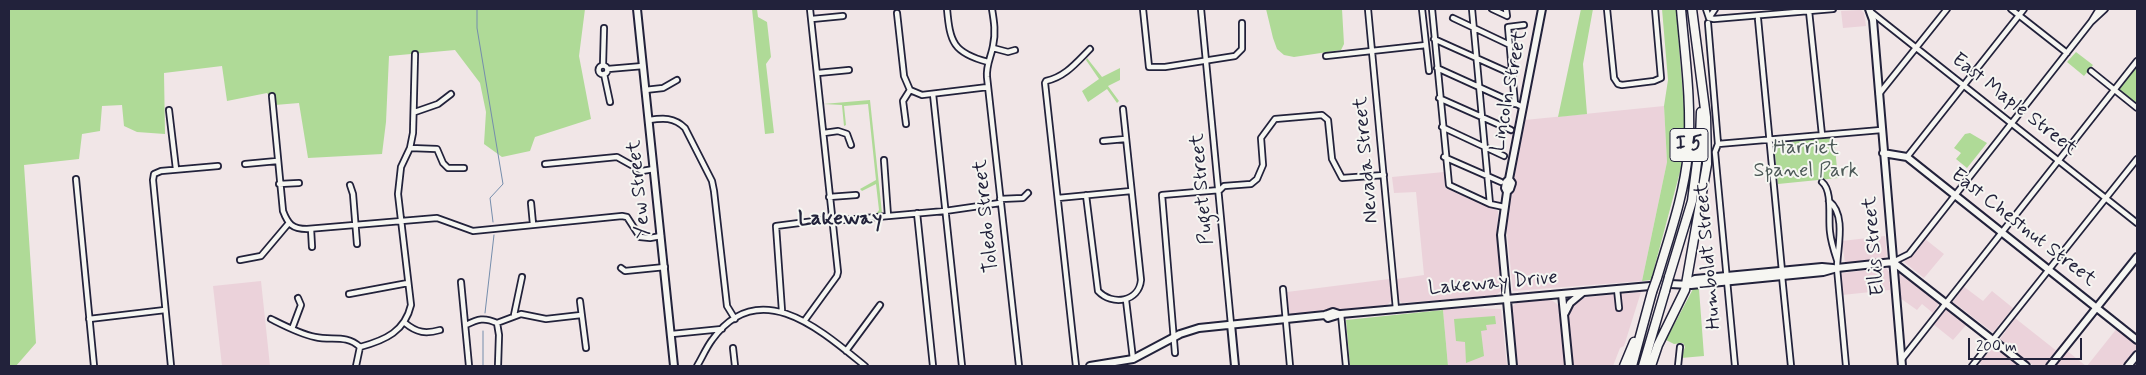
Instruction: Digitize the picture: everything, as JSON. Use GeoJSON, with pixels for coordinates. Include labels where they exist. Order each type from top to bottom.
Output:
{"type":"FeatureCollection","features":[{"type":"Feature","properties":{"kind":"highway","name":"I 5"},"geometry":{"type":"LineString","coordinates":[[1643,366],[1682,191],[1688,154],[1690,124],[1681,9]]}},
{"type":"Feature","properties":{"kind":"highway","name":"I 5"},"geometry":{"type":"LineString","coordinates":[[1632,366],[1646,315],[1660,285],[1692,201],[1697,175],[1701,107],[1692,9]]}},
{"type":"Feature","properties":{"kind":"highway"},"geometry":{"type":"LineString","coordinates":[[1651,366],[1658,345],[1681,300],[1686,283],[1707,164],[1706,117],[1697,52]]}},
{"type":"Feature","properties":{"kind":"highway"},"geometry":{"type":"LineString","coordinates":[[1624,366],[1646,315]]}},
{"type":"Feature","properties":{"kind":"main road","name":"Yew Street"},"geometry":{"type":"LineString","coordinates":[[637,9],[674,366]]}},
{"type":"Feature","properties":{"kind":"main road","name":"Lincoln Street"},"geometry":{"type":"LineString","coordinates":[[1513,366],[1501,235],[1507,192],[1505,188],[1509,180],[1542,9]]}},
{"type":"Feature","properties":{"kind":"main road","name":"Ellis Street"},"geometry":{"type":"LineString","coordinates":[[1868,10],[1872,33],[1902,363]]}},
{"type":"Feature","properties":{"kind":"main road","name":"East Chestnut Street"},"geometry":{"type":"LineString","coordinates":[[1883,153],[1907,157],[2137,340]]}},
{"type":"Feature","properties":{"kind":"main road"},"geometry":{"type":"LineString","coordinates":[[2050,366],[2137,257]]}},
{"type":"Feature","properties":{"kind":"main road","name":"Lakeway Drive"},"geometry":{"type":"LineString","coordinates":[[1726,279],[1822,267],[1837,268],[1893,262]]}},
{"type":"Feature","properties":{"kind":"main road"},"geometry":{"type":"LineString","coordinates":[[1893,262],[2026,366]]}},
{"type":"Feature","properties":{"kind":"main road","name":"Lakeway Drive"},"geometry":{"type":"LineString","coordinates":[[1090,366],[1133,359],[1173,338],[1198,328],[1325,315],[1328,318],[1336,317],[1340,314],[1686,283],[1692,280],[1768,277],[1782,273]]}},
{"type":"Feature","properties":{"kind":"main road"},"geometry":{"type":"LineString","coordinates":[[1564,319],[1568,305],[1584,292]]}},
{"type":"Feature","properties":{"kind":"main road"},"geometry":{"type":"LineString","coordinates":[[1562,294],[1569,366]]}},
{"type":"Feature","properties":{"kind":"main road","name":"Puget Street"},"geometry":{"type":"LineString","coordinates":[[1231,324],[1235,366]]}},
{"type":"Feature","properties":{"kind":"main road"},"geometry":{"type":"LineString","coordinates":[[2128,366],[2137,355]]}},
{"type":"Feature","properties":{"kind":"street"},"geometry":{"type":"LineString","coordinates":[[804,320],[837,276],[824,132],[810,9]]}},
{"type":"Feature","properties":{"kind":"street"},"geometry":{"type":"LineString","coordinates":[[947,9],[950,33],[959,50],[971,57],[988,62]]}},
{"type":"Feature","properties":{"kind":"street","name":"Toledo Street"},"geometry":{"type":"LineString","coordinates":[[992,9],[995,28],[993,48],[988,62],[988,87],[1018,366]]}},
{"type":"Feature","properties":{"kind":"street"},"geometry":{"type":"LineString","coordinates":[[1143,9],[1149,67],[1165,67],[1230,58],[1239,53],[1244,42],[1242,23]]}},
{"type":"Feature","properties":{"kind":"street","name":"Puget Street"},"geometry":{"type":"LineString","coordinates":[[1201,9],[1220,190],[1231,324]]}},
{"type":"Feature","properties":{"kind":"street","name":"Nevada Street"},"geometry":{"type":"LineString","coordinates":[[1368,9],[1396,309]]}},
{"type":"Feature","properties":{"kind":"street"},"geometry":{"type":"LineString","coordinates":[[1422,9],[1429,71]]}},
{"type":"Feature","properties":{"kind":"street"},"geometry":{"type":"LineString","coordinates":[[1432,9],[1444,157],[1449,185],[1490,204],[1504,207]]}},
{"type":"Feature","properties":{"kind":"street"},"geometry":{"type":"LineString","coordinates":[[1472,9],[1490,204]]}},
{"type":"Feature","properties":{"kind":"street"},"geometry":{"type":"LineString","coordinates":[[1492,9],[1507,16],[1506,9]]}},
{"type":"Feature","properties":{"kind":"street"},"geometry":{"type":"LineString","coordinates":[[1607,9],[1614,78],[1618,84],[1622,85],[1654,82],[1661,78],[1655,9]]}},
{"type":"Feature","properties":{"kind":"street","name":"Humboldt Street"},"geometry":{"type":"LineString","coordinates":[[1706,9],[1718,144],[1715,152],[1734,366]]}},
{"type":"Feature","properties":{"kind":"street"},"geometry":{"type":"LineString","coordinates":[[1708,20],[1715,9]]}},
{"type":"Feature","properties":{"kind":"street"},"geometry":{"type":"LineString","coordinates":[[1708,20],[1792,11],[1833,9]]}},
{"type":"Feature","properties":{"kind":"street"},"geometry":{"type":"LineString","coordinates":[[1878,96],[1947,9]]}},
{"type":"Feature","properties":{"kind":"street"},"geometry":{"type":"LineString","coordinates":[[2011,9],[2067,53]]}},
{"type":"Feature","properties":{"kind":"street"},"geometry":{"type":"LineString","coordinates":[[1907,157],[2024,9]]}},
{"type":"Feature","properties":{"kind":"street"},"geometry":{"type":"LineString","coordinates":[[1893,262],[1909,254],[2012,124],[2099,9]]}},
{"type":"Feature","properties":{"kind":"street"},"geometry":{"type":"LineString","coordinates":[[2091,22],[2105,9]]}},
{"type":"Feature","properties":{"kind":"street","name":"East Maple Street"},"geometry":{"type":"LineString","coordinates":[[1868,10],[2137,223]]}},
{"type":"Feature","properties":{"kind":"street"},"geometry":{"type":"LineString","coordinates":[[1809,11],[1822,135]]}},
{"type":"Feature","properties":{"kind":"street"},"geometry":{"type":"LineString","coordinates":[[897,13],[904,76],[910,90],[917,94],[933,94],[988,87]]}},
{"type":"Feature","properties":{"kind":"street"},"geometry":{"type":"LineString","coordinates":[[812,19],[843,16]]}},
{"type":"Feature","properties":{"kind":"street"},"geometry":{"type":"LineString","coordinates":[[1453,18],[1510,45]]}},
{"type":"Feature","properties":{"kind":"street"},"geometry":{"type":"LineString","coordinates":[[1758,20],[1790,366]]}},
{"type":"Feature","properties":{"kind":"street"},"geometry":{"type":"LineString","coordinates":[[1515,104],[1508,27],[1524,25]]}},
{"type":"Feature","properties":{"kind":"street"},"geometry":{"type":"LineString","coordinates":[[604,28],[604,74],[610,102]]}},
{"type":"Feature","properties":{"kind":"street"},"geometry":{"type":"LineString","coordinates":[[1434,39],[1512,74]]}},
{"type":"Feature","properties":{"kind":"street"},"geometry":{"type":"LineString","coordinates":[[1326,56],[1426,45]]}},
{"type":"Feature","properties":{"kind":"street"},"geometry":{"type":"LineString","coordinates":[[993,48],[1008,52],[1016,50]]}},
{"type":"Feature","properties":{"kind":"street"},"geometry":{"type":"LineString","coordinates":[[1076,366],[1045,83],[1046,81],[1059,78],[1066,73],[1090,49]]}},
{"type":"Feature","properties":{"kind":"street"},"geometry":{"type":"LineString","coordinates":[[954,55],[959,50]]}},
{"type":"Feature","properties":{"kind":"street"},"geometry":{"type":"LineString","coordinates":[[360,347],[395,332],[406,323],[411,304],[398,194],[401,167],[410,148],[414,112],[415,54]]}},
{"type":"Feature","properties":{"kind":"street"},"geometry":{"type":"LineString","coordinates":[[1902,363],[1946,302],[2137,61]]}},
{"type":"Feature","properties":{"kind":"street"},"geometry":{"type":"LineString","coordinates":[[604,74],[599,69],[605,67],[643,66]]}},
{"type":"Feature","properties":{"kind":"street"},"geometry":{"type":"LineString","coordinates":[[1437,68],[1523,107]]}},
{"type":"Feature","properties":{"kind":"street"},"geometry":{"type":"LineString","coordinates":[[818,73],[849,70]]}},
{"type":"Feature","properties":{"kind":"street"},"geometry":{"type":"LineString","coordinates":[[2091,71],[2137,108]]}},
{"type":"Feature","properties":{"kind":"street"},"geometry":{"type":"LineString","coordinates":[[645,90],[663,88],[677,80]]}},
{"type":"Feature","properties":{"kind":"street"},"geometry":{"type":"LineString","coordinates":[[906,124],[903,101],[910,90]]}},
{"type":"Feature","properties":{"kind":"street"},"geometry":{"type":"LineString","coordinates":[[414,112],[428,109],[451,94]]}},
{"type":"Feature","properties":{"kind":"street"},"geometry":{"type":"LineString","coordinates":[[933,94],[962,366]]}},
{"type":"Feature","properties":{"kind":"street"},"geometry":{"type":"LineString","coordinates":[[272,96],[283,211],[288,224],[301,229],[441,218],[464,229],[473,231],[622,216],[627,217],[640,236],[650,238],[661,236]]}},
{"type":"Feature","properties":{"kind":"street"},"geometry":{"type":"LineString","coordinates":[[1439,98],[1511,130]]}},
{"type":"Feature","properties":{"kind":"street"},"geometry":{"type":"LineString","coordinates":[[1086,195],[1098,291],[1107,299],[1126,300],[1137,292],[1141,280],[1123,109]]}},
{"type":"Feature","properties":{"kind":"street"},"geometry":{"type":"LineString","coordinates":[[168,110],[176,169]]}},
{"type":"Feature","properties":{"kind":"street"},"geometry":{"type":"LineString","coordinates":[[1175,353],[1162,195],[1220,190],[1224,186],[1251,184],[1257,179],[1263,165],[1261,138],[1271,122],[1275,119],[1300,116],[1322,115],[1328,120],[1332,158],[1342,178],[1384,175]]}},
{"type":"Feature","properties":{"kind":"street"},"geometry":{"type":"LineString","coordinates":[[649,120],[671,119],[685,128],[712,181],[727,306],[735,319]]}},
{"type":"Feature","properties":{"kind":"street"},"geometry":{"type":"LineString","coordinates":[[1442,127],[1504,156]]}},
{"type":"Feature","properties":{"kind":"street"},"geometry":{"type":"LineString","coordinates":[[1718,144],[1881,130]]}},
{"type":"Feature","properties":{"kind":"street"},"geometry":{"type":"LineString","coordinates":[[824,132],[842,131],[847,134],[851,145]]}},
{"type":"Feature","properties":{"kind":"street"},"geometry":{"type":"LineString","coordinates":[[1104,141],[1125,140]]}},
{"type":"Feature","properties":{"kind":"street"},"geometry":{"type":"LineString","coordinates":[[410,148],[437,149],[448,168],[464,168]]}},
{"type":"Feature","properties":{"kind":"street"},"geometry":{"type":"LineString","coordinates":[[545,164],[617,157],[642,170],[654,169]]}},
{"type":"Feature","properties":{"kind":"street"},"geometry":{"type":"LineString","coordinates":[[1444,157],[1501,182]]}},
{"type":"Feature","properties":{"kind":"street"},"geometry":{"type":"LineString","coordinates":[[1972,366],[2137,159]]}},
{"type":"Feature","properties":{"kind":"street"},"geometry":{"type":"LineString","coordinates":[[884,160],[888,216]]}},
{"type":"Feature","properties":{"kind":"street"},"geometry":{"type":"LineString","coordinates":[[245,164],[277,161]]}},
{"type":"Feature","properties":{"kind":"street"},"geometry":{"type":"LineString","coordinates":[[171,366],[152,180],[154,174],[176,169],[218,166]]}},
{"type":"Feature","properties":{"kind":"street"},"geometry":{"type":"LineString","coordinates":[[76,179],[94,366]]}},
{"type":"Feature","properties":{"kind":"street"},"geometry":{"type":"LineString","coordinates":[[1822,182],[1829,201],[1829,232],[1837,260],[1846,366]]}},
{"type":"Feature","properties":{"kind":"street"},"geometry":{"type":"LineString","coordinates":[[279,184],[299,183]]}},
{"type":"Feature","properties":{"kind":"street"},"geometry":{"type":"LineString","coordinates":[[350,185],[357,224],[357,244]]}},
{"type":"Feature","properties":{"kind":"street"},"geometry":{"type":"LineString","coordinates":[[1058,198],[1131,191]]}},
{"type":"Feature","properties":{"kind":"street"},"geometry":{"type":"LineString","coordinates":[[832,221],[946,211],[1023,198],[1028,193]]}},
{"type":"Feature","properties":{"kind":"street"},"geometry":{"type":"LineString","coordinates":[[829,197],[856,195]]}},
{"type":"Feature","properties":{"kind":"street"},"geometry":{"type":"LineString","coordinates":[[1829,201],[1834,205],[1838,216],[1840,252],[1837,260]]}},
{"type":"Feature","properties":{"kind":"street"},"geometry":{"type":"LineString","coordinates":[[531,203],[533,224]]}},
{"type":"Feature","properties":{"kind":"street"},"geometry":{"type":"LineString","coordinates":[[917,213],[933,366]]}},
{"type":"Feature","properties":{"kind":"street"},"geometry":{"type":"LineString","coordinates":[[782,312],[776,226],[822,220]]}},
{"type":"Feature","properties":{"kind":"street"},"geometry":{"type":"LineString","coordinates":[[240,260],[261,256],[288,224]]}},
{"type":"Feature","properties":{"kind":"street"},"geometry":{"type":"LineString","coordinates":[[311,229],[312,247]]}},
{"type":"Feature","properties":{"kind":"street"},"geometry":{"type":"LineString","coordinates":[[621,268],[625,272],[665,267]]}},
{"type":"Feature","properties":{"kind":"street"},"geometry":{"type":"LineString","coordinates":[[514,315],[522,277]]}},
{"type":"Feature","properties":{"kind":"street"},"geometry":{"type":"LineString","coordinates":[[461,282],[469,366]]}},
{"type":"Feature","properties":{"kind":"street"},"geometry":{"type":"LineString","coordinates":[[349,294],[408,283]]}},
{"type":"Feature","properties":{"kind":"street"},"geometry":{"type":"LineString","coordinates":[[1283,289],[1290,366]]}},
{"type":"Feature","properties":{"kind":"street"},"geometry":{"type":"LineString","coordinates":[[1617,289],[1620,308]]}},
{"type":"Feature","properties":{"kind":"street"},"geometry":{"type":"LineString","coordinates":[[292,329],[301,305],[298,298]]}},
{"type":"Feature","properties":{"kind":"street"},"geometry":{"type":"LineString","coordinates":[[1126,300],[1133,359]]}},
{"type":"Feature","properties":{"kind":"street"},"geometry":{"type":"LineString","coordinates":[[580,301],[586,348]]}},
{"type":"Feature","properties":{"kind":"street"},"geometry":{"type":"LineString","coordinates":[[846,351],[880,305]]}},
{"type":"Feature","properties":{"kind":"street"},"geometry":{"type":"LineString","coordinates":[[89,319],[165,310]]}},
{"type":"Feature","properties":{"kind":"street"},"geometry":{"type":"LineString","coordinates":[[697,366],[712,339],[735,319],[752,312],[782,312],[804,320],[865,366]]}},
{"type":"Feature","properties":{"kind":"street"},"geometry":{"type":"LineString","coordinates":[[1340,314],[1346,366]]}},
{"type":"Feature","properties":{"kind":"street"},"geometry":{"type":"LineString","coordinates":[[466,325],[478,319],[486,318],[497,322],[514,315],[546,318],[581,315]]}},
{"type":"Feature","properties":{"kind":"street"},"geometry":{"type":"LineString","coordinates":[[271,318],[292,329],[319,338],[342,338],[354,342],[360,347]]}},
{"type":"Feature","properties":{"kind":"street"},"geometry":{"type":"LineString","coordinates":[[497,322],[499,335],[498,366]]}},
{"type":"Feature","properties":{"kind":"street"},"geometry":{"type":"LineString","coordinates":[[406,323],[418,332],[430,333],[440,330]]}},
{"type":"Feature","properties":{"kind":"street"},"geometry":{"type":"LineString","coordinates":[[672,334],[722,329]]}},
{"type":"Feature","properties":{"kind":"street"},"geometry":{"type":"LineString","coordinates":[[356,366],[360,347]]}},
{"type":"Feature","properties":{"kind":"street"},"geometry":{"type":"LineString","coordinates":[[1678,366],[1680,347]]}},
{"type":"Feature","properties":{"kind":"street"},"geometry":{"type":"LineString","coordinates":[[733,348],[735,366]]}},
{"type":"Feature","properties":{"kind":"shaded area"},"geometry":{"type":"Polygon","coordinates":[[[1861,10],[1864,13],[1866,26],[1843,28],[1841,11],[1861,10]]]}},
{"type":"Feature","properties":{"kind":"shaded area"},"geometry":{"type":"Polygon","coordinates":[[[1664,106],[1667,162],[1642,281],[1513,291],[1506,223],[1525,120],[1664,106]]]}},
{"type":"Feature","properties":{"kind":"shaded area"},"geometry":{"type":"Polygon","coordinates":[[[1444,172],[1445,188],[1498,211],[1497,234],[1501,291],[1496,295],[1402,303],[1398,299],[1396,279],[1424,275],[1416,192],[1394,193],[1392,177],[1444,172]]]}},
{"type":"Feature","properties":{"kind":"shaded area"},"geometry":{"type":"Polygon","coordinates":[[[1885,236],[1887,255],[1884,259],[1845,263],[1842,241],[1885,236]]]}},
{"type":"Feature","properties":{"kind":"shaded area"},"geometry":{"type":"Polygon","coordinates":[[[1925,239],[1944,254],[1924,278],[1904,262],[1925,239]]]}},
{"type":"Feature","properties":{"kind":"shaded area"},"geometry":{"type":"Polygon","coordinates":[[[1886,268],[1889,272],[1890,290],[1842,295],[1840,276],[1842,273],[1886,268]]]}},
{"type":"Feature","properties":{"kind":"shaded area"},"geometry":{"type":"Polygon","coordinates":[[[1901,272],[1940,302],[1933,313],[1922,304],[1917,310],[1900,298],[1898,274],[1901,272]]]}},
{"type":"Feature","properties":{"kind":"shaded area"},"geometry":{"type":"Polygon","coordinates":[[[1389,279],[1392,300],[1387,305],[1291,314],[1289,312],[1287,292],[1389,279]]]}},
{"type":"Feature","properties":{"kind":"shaded area"},"geometry":{"type":"Polygon","coordinates":[[[261,281],[270,366],[222,366],[213,286],[261,281]]]}},
{"type":"Feature","properties":{"kind":"shaded area"},"geometry":{"type":"Polygon","coordinates":[[[1963,286],[1983,301],[1992,291],[2013,308],[1995,330],[1995,334],[1953,302],[1963,286]]]}},
{"type":"Feature","properties":{"kind":"shaded area"},"geometry":{"type":"Polygon","coordinates":[[[1641,292],[1624,346],[1620,348],[1613,366],[1572,366],[1568,317],[1570,305],[1579,298],[1641,292]]]}},
{"type":"Feature","properties":{"kind":"shaded area"},"geometry":{"type":"Polygon","coordinates":[[[1550,299],[1560,306],[1565,366],[1517,366],[1512,307],[1517,302],[1550,299]]]}},
{"type":"Feature","properties":{"kind":"shaded area"},"geometry":{"type":"Polygon","coordinates":[[[1470,308],[1501,309],[1507,366],[1448,366],[1443,310],[1470,308]]]}},
{"type":"Feature","properties":{"kind":"shaded area"},"geometry":{"type":"Polygon","coordinates":[[[1946,308],[1967,324],[1953,340],[1933,324],[1946,308]]]}},
{"type":"Feature","properties":{"kind":"shaded area"},"geometry":{"type":"Polygon","coordinates":[[[2015,318],[2058,352],[2047,366],[2034,366],[2000,339],[2015,318]]]}},
{"type":"Feature","properties":{"kind":"shaded area"},"geometry":{"type":"Polygon","coordinates":[[[2118,327],[2137,342],[2137,350],[2123,366],[2087,366],[2118,327]]]}},
{"type":"Feature","properties":{"kind":"shaded area"},"geometry":{"type":"Polygon","coordinates":[[[1995,345],[2021,366],[1983,366],[1979,363],[1995,345]]]}},
{"type":"Feature","properties":{"kind":"shaded area"},"geometry":{"type":"Polygon","coordinates":[[[2066,350],[2086,366],[2054,366],[2066,350]]]}},
{"type":"Feature","properties":{"kind":"green space"},"geometry":{"type":"Polygon","coordinates":[[[9,9],[585,9],[579,56],[591,119],[535,137],[530,151],[502,157],[484,144],[486,112],[480,83],[455,50],[389,56],[386,122],[382,154],[308,158],[299,103],[275,105],[267,93],[227,101],[222,66],[164,73],[165,134],[137,132],[124,126],[122,105],[102,106],[100,131],[82,134],[79,159],[24,165],[36,343],[16,366],[9,366],[9,9]]]}},
{"type":"Feature","properties":{"kind":"green space"},"geometry":{"type":"Polygon","coordinates":[[[752,9],[757,9],[758,17],[767,22],[771,57],[766,64],[774,133],[765,134],[752,9]]]}},
{"type":"Feature","properties":{"kind":"green space"},"geometry":{"type":"Polygon","coordinates":[[[1266,9],[1342,9],[1344,44],[1341,50],[1294,57],[1284,55],[1277,49],[1266,9]]]}},
{"type":"Feature","properties":{"kind":"green space"},"geometry":{"type":"Polygon","coordinates":[[[1581,9],[1593,9],[1583,64],[1587,114],[1558,117],[1581,9]]]}},
{"type":"Feature","properties":{"kind":"green space"},"geometry":{"type":"Polygon","coordinates":[[[1662,9],[1676,9],[1685,119],[1681,168],[1651,280],[1642,281],[1667,162],[1664,106],[1668,80],[1662,9]]]}},
{"type":"Feature","properties":{"kind":"green space"},"geometry":{"type":"Polygon","coordinates":[[[2076,52],[2093,65],[2084,76],[2067,62],[2076,52]]]}},
{"type":"Feature","properties":{"kind":"green space"},"geometry":{"type":"Polygon","coordinates":[[[1087,58],[1102,77],[1120,68],[1120,80],[1108,86],[1119,101],[1117,103],[1107,89],[1088,102],[1082,91],[1099,79],[1086,60],[1087,58]]]}},
{"type":"Feature","properties":{"kind":"green space"},"geometry":{"type":"Polygon","coordinates":[[[2137,66],[2137,105],[2118,89],[2137,66]]]}},
{"type":"Feature","properties":{"kind":"green space"},"geometry":{"type":"Polygon","coordinates":[[[870,100],[882,213],[876,214],[879,210],[876,184],[862,191],[860,189],[876,180],[868,104],[844,106],[846,125],[844,126],[842,105],[823,104],[870,100]]]}},
{"type":"Feature","properties":{"kind":"green space"},"geometry":{"type":"Polygon","coordinates":[[[1970,133],[1987,143],[1967,168],[1956,159],[1961,153],[1954,148],[1965,134],[1970,133]]]}},
{"type":"Feature","properties":{"kind":"green space","name":"Harriet Spanel Park"},"geometry":{"type":"Polygon","coordinates":[[[1834,138],[1838,178],[1778,184],[1774,143],[1834,138]]]}},
{"type":"Feature","properties":{"kind":"green space"},"geometry":{"type":"Polygon","coordinates":[[[1693,289],[1699,289],[1704,356],[1681,358],[1685,347],[1683,343],[1674,344],[1666,340],[1693,289]]]}},
{"type":"Feature","properties":{"kind":"green space"},"geometry":{"type":"Polygon","coordinates":[[[1443,310],[1448,366],[1350,366],[1346,320],[1443,310]]]}},
{"type":"Feature","properties":{"kind":"green space"},"geometry":{"type":"Polygon","coordinates":[[[1495,316],[1496,324],[1486,325],[1487,330],[1481,331],[1484,356],[1466,363],[1465,342],[1456,341],[1454,319],[1495,316]]]}},
{"type":"Feature","properties":{"kind":"waterway"},"geometry":{"type":"LineString","coordinates":[[477,9],[477,28],[503,184],[490,198],[493,222]]}},
{"type":"Feature","properties":{"kind":"waterway"},"geometry":{"type":"LineString","coordinates":[[485,313],[494,235]]}},
{"type":"Feature","properties":{"kind":"waterway"},"geometry":{"type":"LineString","coordinates":[[483,331],[483,366]]}},
{"type":"Feature","properties":{"kind":"district","name":"Lakeway"},"geometry":{"type":"Point","coordinates":[840,220]}}]}
